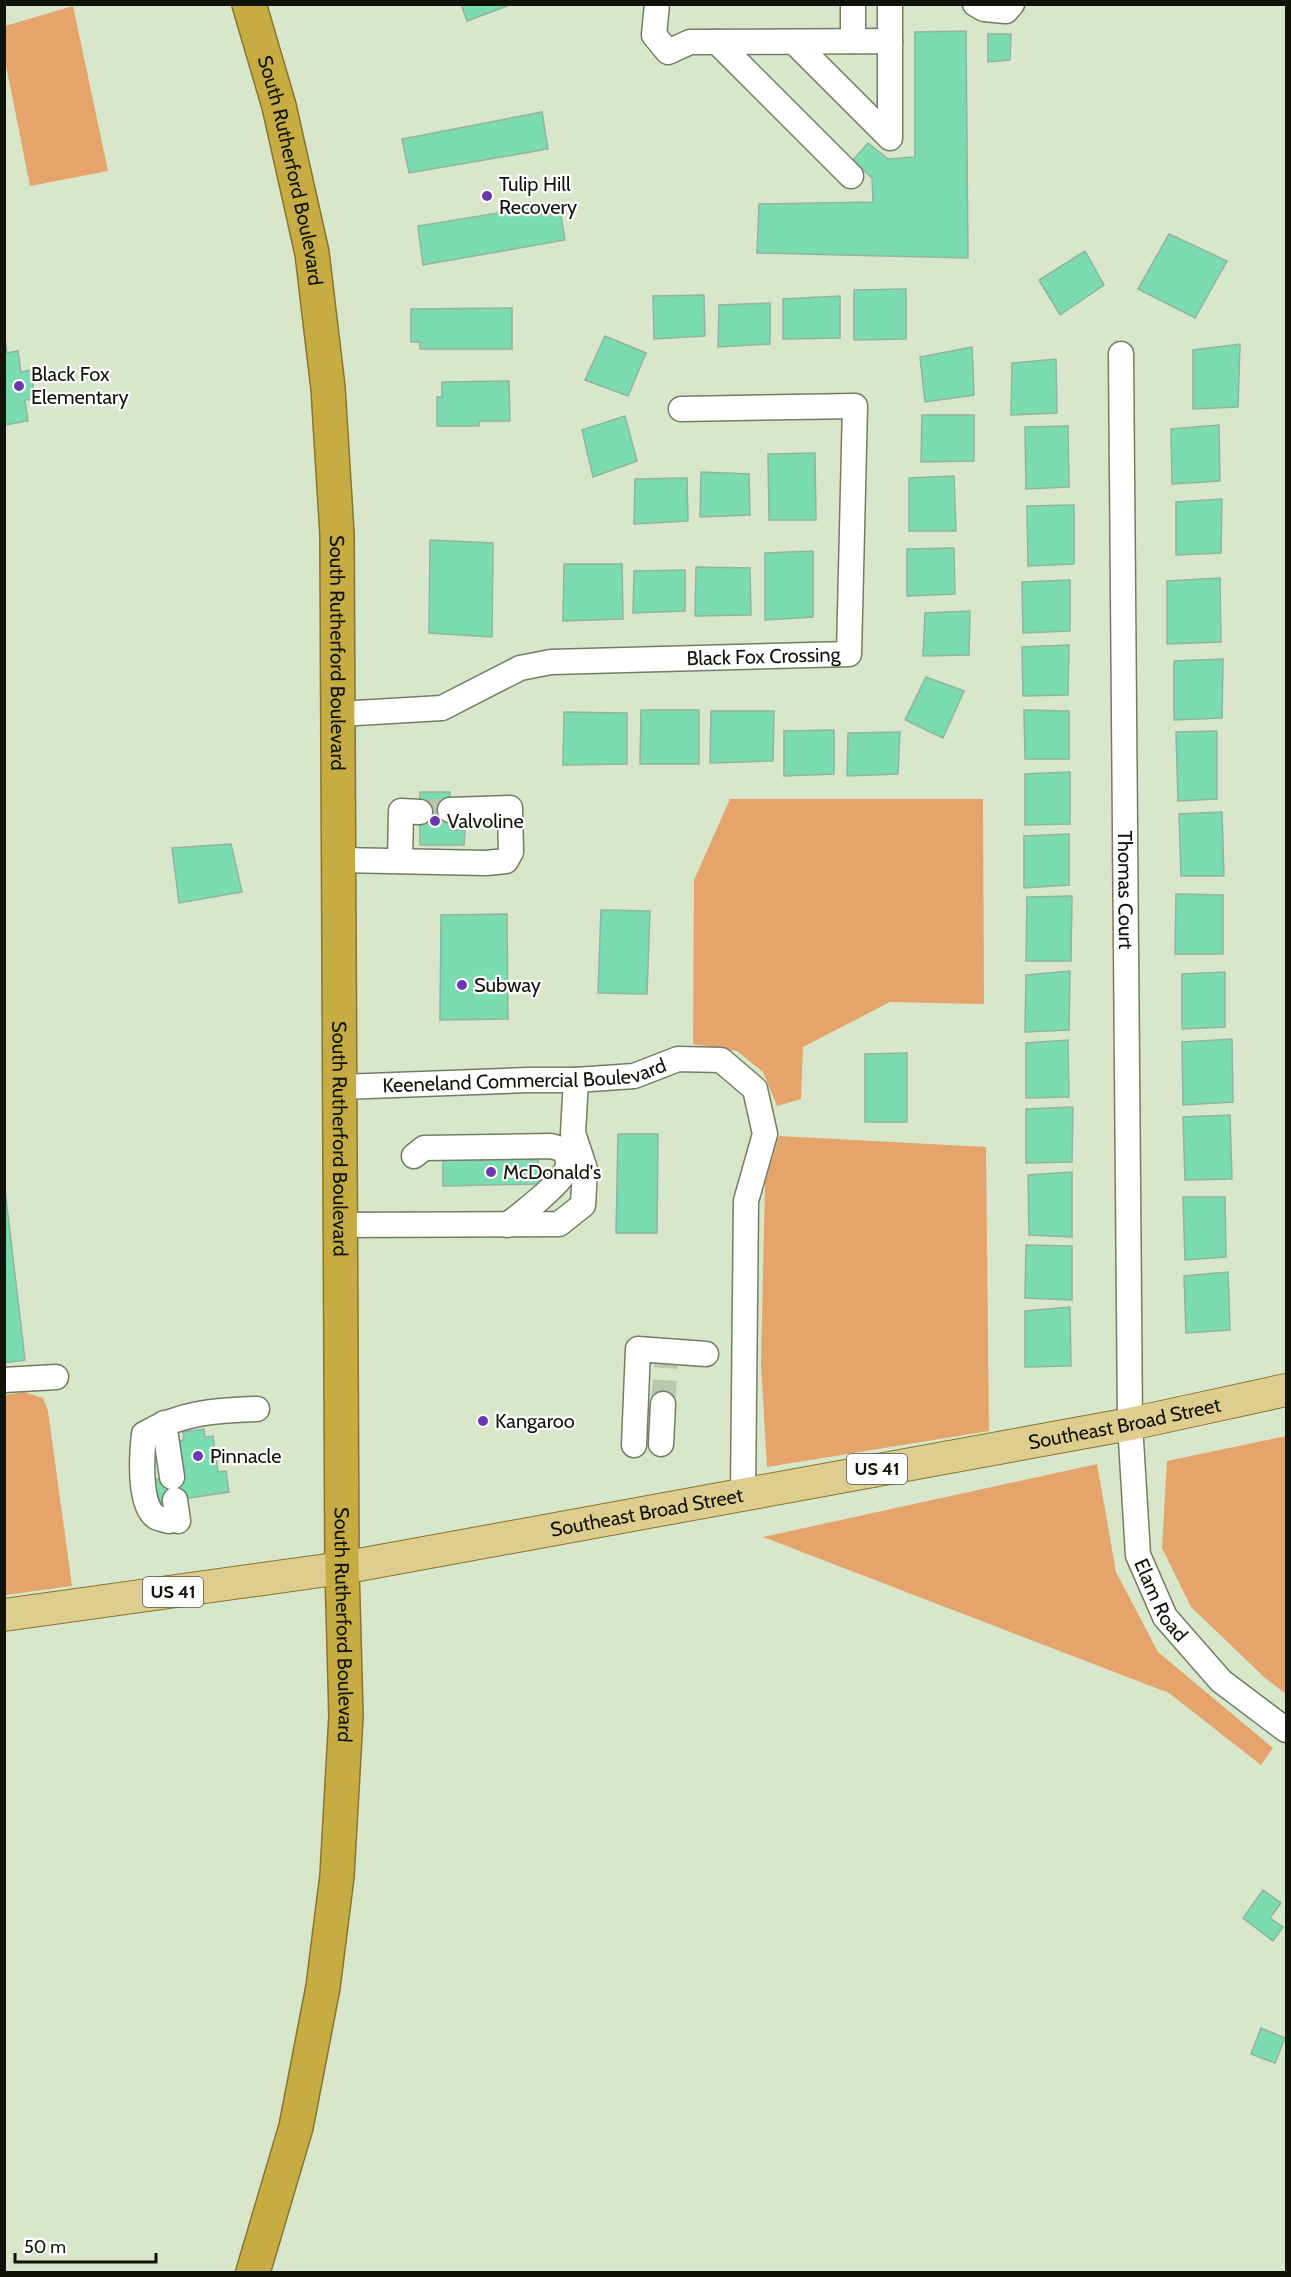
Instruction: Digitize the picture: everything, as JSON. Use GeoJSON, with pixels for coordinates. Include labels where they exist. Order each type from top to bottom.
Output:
{"type":"FeatureCollection","features":[{"type":"Feature","properties":{"kind":"highway","name":"South Rutherford Boulevard"},"geometry":{"type":"LineString","coordinates":[[249,4],[279,106],[313,264],[328,388],[337,534],[342,1568],[346,1716],[337,1876],[326,1965],[296,2127],[253,2272]]}},
{"type":"Feature","properties":{"kind":"main road","name":"Southeast Broad Street"},"geometry":{"type":"LineString","coordinates":[[4,1615],[342,1568],[1130,1424],[1287,1389]]}},
{"type":"Feature","properties":{"kind":"street"},"geometry":{"type":"LineString","coordinates":[[657,4],[654,35],[668,52],[690,42],[890,41]]}},
{"type":"Feature","properties":{"kind":"street"},"geometry":{"type":"LineString","coordinates":[[853,4],[854,41]]}},
{"type":"Feature","properties":{"kind":"street"},"geometry":{"type":"LineString","coordinates":[[794,42],[890,138],[890,4]]}},
{"type":"Feature","properties":{"kind":"street"},"geometry":{"type":"LineString","coordinates":[[975,4],[984,9],[1006,11],[1012,4]]}},
{"type":"Feature","properties":{"kind":"street"},"geometry":{"type":"LineString","coordinates":[[717,42],[851,176]]}},
{"type":"Feature","properties":{"kind":"street","name":"Thomas Court"},"geometry":{"type":"LineString","coordinates":[[1121,354],[1130,1424]]}},
{"type":"Feature","properties":{"kind":"street","name":"Black Fox Crossing"},"geometry":{"type":"LineString","coordinates":[[339,714],[442,708],[520,668],[551,662],[849,654],[855,406],[681,409]]}},
{"type":"Feature","properties":{"kind":"street"},"geometry":{"type":"LineString","coordinates":[[340,861],[486,863],[506,861],[511,852],[510,808],[450,810]]}},
{"type":"Feature","properties":{"kind":"street"},"geometry":{"type":"LineString","coordinates":[[400,861],[401,811],[420,812]]}},
{"type":"Feature","properties":{"kind":"street","name":"Keeneland Commercial Boulevard"},"geometry":{"type":"LineString","coordinates":[[340,1087],[576,1080],[634,1076],[678,1059],[721,1060],[755,1089],[765,1134],[746,1201],[743,1493]]}},
{"type":"Feature","properties":{"kind":"street"},"geometry":{"type":"LineString","coordinates":[[341,1225],[411,1218],[512,1225],[559,1224],[583,1205],[585,1169],[568,1135],[576,1080]]}},
{"type":"Feature","properties":{"kind":"street"},"geometry":{"type":"LineString","coordinates":[[414,1156],[424,1148],[551,1146],[565,1150],[567,1168],[512,1225]]}},
{"type":"Feature","properties":{"kind":"street"},"geometry":{"type":"LineString","coordinates":[[634,1444],[638,1349],[667,1358],[706,1354]]}},
{"type":"Feature","properties":{"kind":"street"},"geometry":{"type":"LineString","coordinates":[[4,1380],[56,1377]]}},
{"type":"Feature","properties":{"kind":"street"},"geometry":{"type":"LineString","coordinates":[[661,1444],[663,1404]]}},
{"type":"Feature","properties":{"kind":"street"},"geometry":{"type":"LineString","coordinates":[[164,1423],[174,1505],[154,1516],[146,1502],[141,1465],[144,1434],[164,1423],[182,1416],[218,1410],[258,1409]]}},
{"type":"Feature","properties":{"kind":"street","name":"Elam Road"},"geometry":{"type":"LineString","coordinates":[[1130,1424],[1138,1555],[1165,1617],[1221,1681],[1287,1730]]}},
{"type":"Feature","properties":{"kind":"shaded area"},"geometry":{"type":"Polygon","coordinates":[[[73,6],[108,171],[30,186],[5,60],[5,26],[73,6]]]}},
{"type":"Feature","properties":{"kind":"shaded area"},"geometry":{"type":"Polygon","coordinates":[[[730,799],[983,799],[984,1004],[890,1002],[803,1047],[801,1099],[777,1106],[763,1072],[737,1051],[693,1044],[694,880],[730,799]]]}},
{"type":"Feature","properties":{"kind":"shaded area"},"geometry":{"type":"Polygon","coordinates":[[[779,1136],[986,1147],[989,1431],[767,1467],[761,1364],[765,1182],[779,1136]]]}},
{"type":"Feature","properties":{"kind":"shaded area"},"geometry":{"type":"Polygon","coordinates":[[[24,1392],[43,1398],[48,1411],[72,1586],[5,1595],[5,1395],[24,1392]]]}},
{"type":"Feature","properties":{"kind":"shaded area"},"geometry":{"type":"Polygon","coordinates":[[[1286,1436],[1286,1694],[1264,1677],[1191,1607],[1162,1548],[1167,1461],[1286,1436]]]}},
{"type":"Feature","properties":{"kind":"shaded area"},"geometry":{"type":"Polygon","coordinates":[[[1097,1464],[1116,1572],[1158,1652],[1273,1748],[1261,1765],[1169,1693],[763,1537],[1097,1464]]]}},
{"type":"Feature","properties":{"kind":"building"},"geometry":{"type":"Polygon","coordinates":[[[461,4],[509,4],[510,5],[467,21],[461,4]]]}},
{"type":"Feature","properties":{"kind":"building"},"geometry":{"type":"Polygon","coordinates":[[[966,31],[968,258],[757,253],[759,204],[873,202],[872,178],[853,160],[868,143],[888,159],[915,157],[915,32],[966,31]]]}},
{"type":"Feature","properties":{"kind":"building"},"geometry":{"type":"Polygon","coordinates":[[[988,34],[1011,34],[1010,60],[988,62],[988,34]]]}},
{"type":"Feature","properties":{"kind":"building"},"geometry":{"type":"Polygon","coordinates":[[[542,112],[548,149],[409,173],[402,139],[542,112]]]}},
{"type":"Feature","properties":{"kind":"building"},"geometry":{"type":"Polygon","coordinates":[[[559,203],[565,240],[423,265],[418,226],[559,203]]]}},
{"type":"Feature","properties":{"kind":"building"},"geometry":{"type":"Polygon","coordinates":[[[1169,234],[1227,261],[1195,318],[1138,289],[1169,234]]]}},
{"type":"Feature","properties":{"kind":"building"},"geometry":{"type":"Polygon","coordinates":[[[1085,251],[1104,285],[1060,315],[1039,280],[1085,251]]]}},
{"type":"Feature","properties":{"kind":"building"},"geometry":{"type":"Polygon","coordinates":[[[906,289],[906,339],[854,340],[854,290],[906,289]]]}},
{"type":"Feature","properties":{"kind":"building"},"geometry":{"type":"Polygon","coordinates":[[[704,295],[705,336],[654,339],[653,296],[704,295]]]}},
{"type":"Feature","properties":{"kind":"building"},"geometry":{"type":"Polygon","coordinates":[[[840,296],[840,338],[783,339],[783,299],[840,296]]]}},
{"type":"Feature","properties":{"kind":"building"},"geometry":{"type":"Polygon","coordinates":[[[770,303],[770,344],[718,347],[719,305],[770,303]]]}},
{"type":"Feature","properties":{"kind":"building"},"geometry":{"type":"Polygon","coordinates":[[[512,308],[512,349],[420,349],[420,342],[411,342],[411,309],[512,308]]]}},
{"type":"Feature","properties":{"kind":"building","name":"Black Fox Elementary"},"geometry":{"type":"Polygon","coordinates":[[[4,332],[7,353],[18,351],[21,372],[31,370],[35,399],[25,400],[28,421],[4,425],[4,332]]]}},
{"type":"Feature","properties":{"kind":"building"},"geometry":{"type":"Polygon","coordinates":[[[605,336],[646,353],[628,396],[585,380],[605,336]]]}},
{"type":"Feature","properties":{"kind":"building"},"geometry":{"type":"Polygon","coordinates":[[[1240,344],[1238,407],[1193,409],[1193,350],[1240,344]]]}},
{"type":"Feature","properties":{"kind":"building"},"geometry":{"type":"Polygon","coordinates":[[[972,347],[974,395],[925,402],[920,357],[972,347]]]}},
{"type":"Feature","properties":{"kind":"building"},"geometry":{"type":"Polygon","coordinates":[[[1056,359],[1057,413],[1011,415],[1012,363],[1056,359]]]}},
{"type":"Feature","properties":{"kind":"building"},"geometry":{"type":"Polygon","coordinates":[[[509,381],[510,421],[479,421],[479,426],[437,426],[437,397],[442,397],[442,382],[509,381]]]}},
{"type":"Feature","properties":{"kind":"building"},"geometry":{"type":"Polygon","coordinates":[[[922,415],[974,415],[974,461],[921,462],[922,415]]]}},
{"type":"Feature","properties":{"kind":"building"},"geometry":{"type":"Polygon","coordinates":[[[625,416],[637,461],[593,477],[582,430],[625,416]]]}},
{"type":"Feature","properties":{"kind":"building"},"geometry":{"type":"Polygon","coordinates":[[[1219,425],[1220,481],[1172,484],[1171,429],[1219,425]]]}},
{"type":"Feature","properties":{"kind":"building"},"geometry":{"type":"Polygon","coordinates":[[[1068,426],[1069,487],[1026,489],[1025,427],[1068,426]]]}},
{"type":"Feature","properties":{"kind":"building"},"geometry":{"type":"Polygon","coordinates":[[[815,453],[816,520],[769,520],[768,454],[815,453]]]}},
{"type":"Feature","properties":{"kind":"building"},"geometry":{"type":"Polygon","coordinates":[[[701,472],[749,474],[750,515],[700,517],[701,472]]]}},
{"type":"Feature","properties":{"kind":"building"},"geometry":{"type":"Polygon","coordinates":[[[954,476],[956,531],[909,531],[909,478],[954,476]]]}},
{"type":"Feature","properties":{"kind":"building"},"geometry":{"type":"Polygon","coordinates":[[[687,478],[688,521],[634,524],[635,479],[687,478]]]}},
{"type":"Feature","properties":{"kind":"building"},"geometry":{"type":"Polygon","coordinates":[[[1222,499],[1221,553],[1176,555],[1176,502],[1222,499]]]}},
{"type":"Feature","properties":{"kind":"building"},"geometry":{"type":"Polygon","coordinates":[[[1074,505],[1074,564],[1028,566],[1027,506],[1074,505]]]}},
{"type":"Feature","properties":{"kind":"building"},"geometry":{"type":"Polygon","coordinates":[[[430,540],[493,543],[492,637],[429,633],[430,540]]]}},
{"type":"Feature","properties":{"kind":"building"},"geometry":{"type":"Polygon","coordinates":[[[954,548],[955,594],[907,596],[907,549],[954,548]]]}},
{"type":"Feature","properties":{"kind":"building"},"geometry":{"type":"Polygon","coordinates":[[[813,551],[813,617],[765,620],[765,553],[813,551]]]}},
{"type":"Feature","properties":{"kind":"building"},"geometry":{"type":"Polygon","coordinates":[[[564,564],[622,564],[623,619],[563,621],[564,564]]]}},
{"type":"Feature","properties":{"kind":"building"},"geometry":{"type":"Polygon","coordinates":[[[696,567],[750,568],[751,615],[695,616],[696,567]]]}},
{"type":"Feature","properties":{"kind":"building"},"geometry":{"type":"Polygon","coordinates":[[[685,570],[685,611],[633,613],[634,571],[685,570]]]}},
{"type":"Feature","properties":{"kind":"building"},"geometry":{"type":"Polygon","coordinates":[[[1220,578],[1221,642],[1167,644],[1167,581],[1220,578]]]}},
{"type":"Feature","properties":{"kind":"building"},"geometry":{"type":"Polygon","coordinates":[[[1070,580],[1070,631],[1023,633],[1022,582],[1070,580]]]}},
{"type":"Feature","properties":{"kind":"building"},"geometry":{"type":"Polygon","coordinates":[[[970,611],[969,655],[923,656],[925,613],[970,611]]]}},
{"type":"Feature","properties":{"kind":"building"},"geometry":{"type":"Polygon","coordinates":[[[1069,645],[1068,695],[1023,696],[1022,647],[1069,645]]]}},
{"type":"Feature","properties":{"kind":"building"},"geometry":{"type":"Polygon","coordinates":[[[1223,659],[1222,718],[1174,720],[1174,661],[1223,659]]]}},
{"type":"Feature","properties":{"kind":"building"},"geometry":{"type":"Polygon","coordinates":[[[926,677],[964,691],[943,738],[905,720],[926,677]]]}},
{"type":"Feature","properties":{"kind":"building"},"geometry":{"type":"Polygon","coordinates":[[[641,710],[699,710],[699,764],[640,764],[641,710]]]}},
{"type":"Feature","properties":{"kind":"building"},"geometry":{"type":"Polygon","coordinates":[[[1024,710],[1069,711],[1069,759],[1025,759],[1024,710]]]}},
{"type":"Feature","properties":{"kind":"building"},"geometry":{"type":"Polygon","coordinates":[[[711,711],[774,711],[773,761],[710,763],[711,711]]]}},
{"type":"Feature","properties":{"kind":"building"},"geometry":{"type":"Polygon","coordinates":[[[564,712],[627,713],[627,764],[563,765],[564,712]]]}},
{"type":"Feature","properties":{"kind":"building"},"geometry":{"type":"Polygon","coordinates":[[[834,730],[834,774],[784,776],[784,731],[834,730]]]}},
{"type":"Feature","properties":{"kind":"building"},"geometry":{"type":"Polygon","coordinates":[[[1217,731],[1217,799],[1178,801],[1176,732],[1217,731]]]}},
{"type":"Feature","properties":{"kind":"building"},"geometry":{"type":"Polygon","coordinates":[[[900,732],[898,774],[847,776],[848,733],[900,732]]]}},
{"type":"Feature","properties":{"kind":"building"},"geometry":{"type":"Polygon","coordinates":[[[1070,772],[1070,824],[1025,825],[1025,774],[1070,772]]]}},
{"type":"Feature","properties":{"kind":"building","name":"Valvoline"},"geometry":{"type":"Polygon","coordinates":[[[420,792],[450,792],[450,830],[465,830],[464,845],[420,845],[420,792]]]}},
{"type":"Feature","properties":{"kind":"building"},"geometry":{"type":"Polygon","coordinates":[[[1222,812],[1224,876],[1181,876],[1179,814],[1222,812]]]}},
{"type":"Feature","properties":{"kind":"building"},"geometry":{"type":"Polygon","coordinates":[[[1069,834],[1069,885],[1024,888],[1024,836],[1069,834]]]}},
{"type":"Feature","properties":{"kind":"building"},"geometry":{"type":"Polygon","coordinates":[[[231,844],[242,892],[179,903],[172,848],[231,844]]]}},
{"type":"Feature","properties":{"kind":"building"},"geometry":{"type":"Polygon","coordinates":[[[1176,894],[1223,895],[1223,954],[1175,954],[1176,894]]]}},
{"type":"Feature","properties":{"kind":"building"},"geometry":{"type":"Polygon","coordinates":[[[1072,896],[1071,961],[1026,961],[1027,897],[1072,896]]]}},
{"type":"Feature","properties":{"kind":"building"},"geometry":{"type":"Polygon","coordinates":[[[601,910],[650,911],[647,994],[598,993],[601,910]]]}},
{"type":"Feature","properties":{"kind":"building"},"geometry":{"type":"Polygon","coordinates":[[[507,914],[508,1019],[440,1020],[441,915],[507,914]]]}},
{"type":"Feature","properties":{"kind":"building"},"geometry":{"type":"Polygon","coordinates":[[[1070,971],[1069,1030],[1025,1032],[1026,975],[1070,971]]]}},
{"type":"Feature","properties":{"kind":"building"},"geometry":{"type":"Polygon","coordinates":[[[1225,972],[1225,1027],[1182,1029],[1182,974],[1225,972]]]}},
{"type":"Feature","properties":{"kind":"building"},"geometry":{"type":"Polygon","coordinates":[[[1232,1039],[1233,1102],[1183,1105],[1182,1042],[1232,1039]]]}},
{"type":"Feature","properties":{"kind":"building"},"geometry":{"type":"Polygon","coordinates":[[[1068,1040],[1069,1097],[1026,1098],[1026,1043],[1068,1040]]]}},
{"type":"Feature","properties":{"kind":"building"},"geometry":{"type":"Polygon","coordinates":[[[907,1053],[907,1122],[865,1122],[865,1054],[907,1053]]]}},
{"type":"Feature","properties":{"kind":"building"},"geometry":{"type":"Polygon","coordinates":[[[1073,1107],[1072,1162],[1026,1163],[1026,1109],[1073,1107]]]}},
{"type":"Feature","properties":{"kind":"building"},"geometry":{"type":"Polygon","coordinates":[[[1230,1115],[1232,1179],[1185,1180],[1183,1117],[1230,1115]]]}},
{"type":"Feature","properties":{"kind":"building"},"geometry":{"type":"Polygon","coordinates":[[[618,1134],[658,1134],[657,1233],[616,1233],[618,1134]]]}},
{"type":"Feature","properties":{"kind":"building","name":"McDonald's"},"geometry":{"type":"Polygon","coordinates":[[[527,1151],[527,1160],[538,1159],[539,1184],[443,1186],[443,1152],[527,1151]]]}},
{"type":"Feature","properties":{"kind":"building"},"geometry":{"type":"Polygon","coordinates":[[[1072,1172],[1072,1237],[1029,1235],[1028,1175],[1072,1172]]]}},
{"type":"Feature","properties":{"kind":"building"},"geometry":{"type":"Polygon","coordinates":[[[4,1181],[25,1360],[4,1363],[4,1181]]]}},
{"type":"Feature","properties":{"kind":"building"},"geometry":{"type":"Polygon","coordinates":[[[1183,1197],[1225,1197],[1226,1257],[1185,1260],[1183,1197]]]}},
{"type":"Feature","properties":{"kind":"building"},"geometry":{"type":"Polygon","coordinates":[[[1026,1245],[1072,1246],[1072,1300],[1025,1298],[1026,1245]]]}},
{"type":"Feature","properties":{"kind":"building"},"geometry":{"type":"Polygon","coordinates":[[[1228,1272],[1230,1330],[1186,1333],[1184,1276],[1228,1272]]]}},
{"type":"Feature","properties":{"kind":"building"},"geometry":{"type":"Polygon","coordinates":[[[1070,1307],[1071,1366],[1025,1367],[1025,1311],[1070,1307]]]}},
{"type":"Feature","properties":{"kind":"building","name":"Pinnacle"},"geometry":{"type":"Polygon","coordinates":[[[204,1429],[205,1437],[213,1436],[218,1472],[226,1471],[229,1492],[157,1503],[153,1480],[182,1476],[177,1441],[184,1440],[183,1432],[204,1429]]]}},
{"type":"Feature","properties":{"kind":"building"},"geometry":{"type":"Polygon","coordinates":[[[1263,1890],[1281,1903],[1270,1918],[1283,1927],[1273,1941],[1243,1918],[1263,1890]]]}},
{"type":"Feature","properties":{"kind":"building"},"geometry":{"type":"Polygon","coordinates":[[[1261,2028],[1285,2038],[1275,2063],[1251,2054],[1261,2028]]]}},
{"type":"Feature","properties":{"kind":"tunnel"},"geometry":{"type":"LineString","coordinates":[[420,812],[450,810]]}},
{"type":"Feature","properties":{"kind":"tunnel"},"geometry":{"type":"LineString","coordinates":[[663,1404],[666,1364]]}},
{"type":"Feature","properties":{"kind":"place","name":"Tulip Hill Recovery"},"geometry":{"type":"Point","coordinates":[487,196]}},
{"type":"Feature","properties":{"kind":"place","name":"Black Fox Elementary"},"geometry":{"type":"Point","coordinates":[19,386]}},
{"type":"Feature","properties":{"kind":"place","name":"Valvoline"},"geometry":{"type":"Point","coordinates":[435,821]}},
{"type":"Feature","properties":{"kind":"place","name":"Subway"},"geometry":{"type":"Point","coordinates":[462,985]}},
{"type":"Feature","properties":{"kind":"place","name":"McDonald's"},"geometry":{"type":"Point","coordinates":[491,1172]}},
{"type":"Feature","properties":{"kind":"place","name":"Kangaroo"},"geometry":{"type":"Point","coordinates":[483,1421]}},
{"type":"Feature","properties":{"kind":"place","name":"Pinnacle"},"geometry":{"type":"Point","coordinates":[198,1456]}}]}
